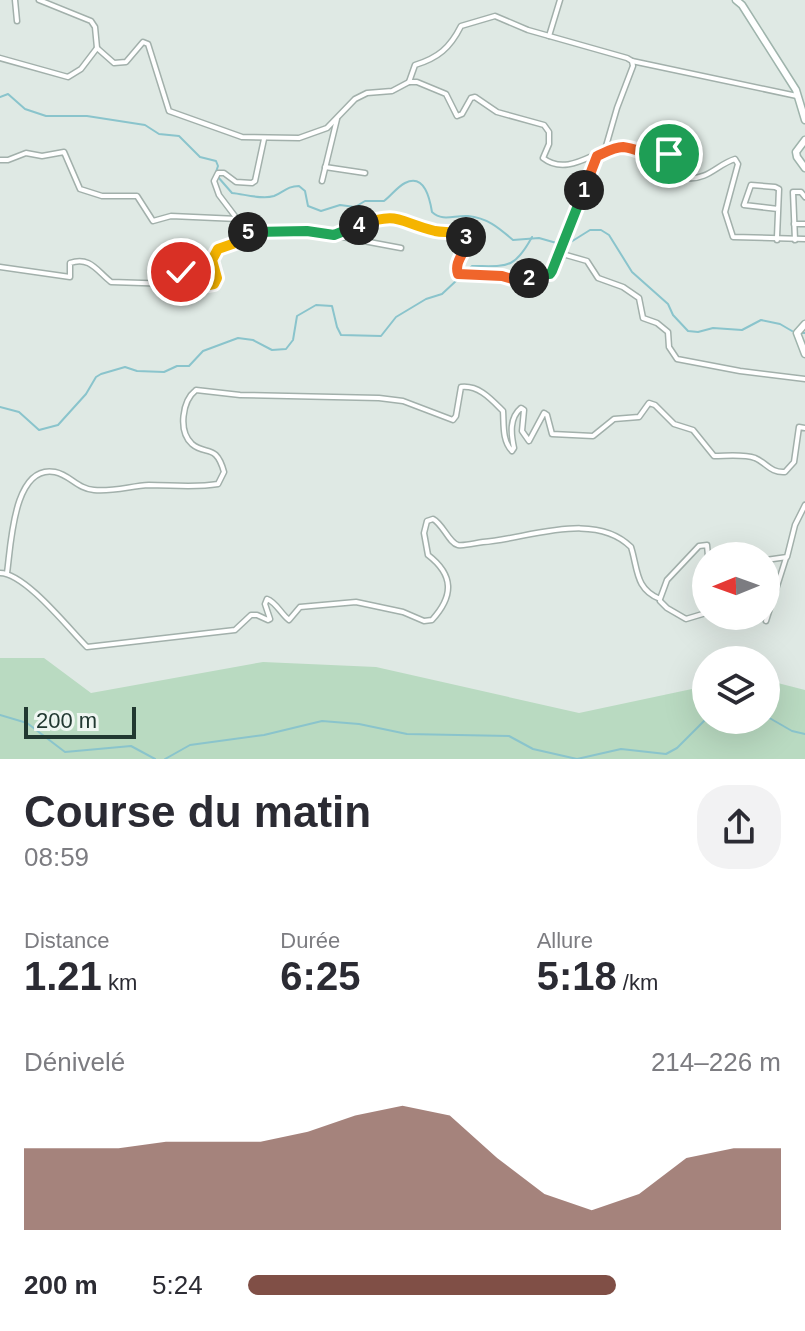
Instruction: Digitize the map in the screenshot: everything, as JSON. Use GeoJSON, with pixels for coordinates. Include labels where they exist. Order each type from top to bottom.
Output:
{"type":"FeatureCollection","features":[{"type":"Feature","properties":{"kind":"main road"},"geometry":{"type":"LineString","coordinates":[[736,0],[799,96],[805,120]]}},
{"type":"Feature","properties":{"kind":"main road"},"geometry":{"type":"LineString","coordinates":[[805,140],[796,152],[805,168]]}},
{"type":"Feature","properties":{"kind":"main road"},"geometry":{"type":"LineString","coordinates":[[805,324],[799,327],[805,354]]}},
{"type":"Feature","properties":{"kind":"street"},"geometry":{"type":"LineString","coordinates":[[15,0],[17,21]]}},
{"type":"Feature","properties":{"kind":"street"},"geometry":{"type":"LineString","coordinates":[[0,58],[68,77],[81,69],[97,48],[95,27],[91,21],[39,0]]}},
{"type":"Feature","properties":{"kind":"street"},"geometry":{"type":"LineString","coordinates":[[549,36],[560,0]]}},
{"type":"Feature","properties":{"kind":"street"},"geometry":{"type":"LineString","coordinates":[[409,82],[415,65],[433,59],[445,50],[455,40],[461,26],[489,16],[632,61],[799,96]]}},
{"type":"Feature","properties":{"kind":"street"},"geometry":{"type":"LineString","coordinates":[[97,48],[114,63],[120,64],[132,57],[146,42],[153,53],[169,111],[242,137],[264,139],[314,135],[327,128],[360,96],[392,91],[409,82],[417,82],[446,94],[457,116],[475,97],[497,112],[544,125],[549,132],[549,144],[543,158],[551,164],[570,164],[622,147],[654,157],[669,154],[678,148],[684,138],[689,137],[694,152],[688,178],[709,175],[729,160],[735,159],[738,164],[725,212],[733,237],[805,239]]}},
{"type":"Feature","properties":{"kind":"street"},"geometry":{"type":"LineString","coordinates":[[604,153],[633,66],[632,61]]}},
{"type":"Feature","properties":{"kind":"street"},"geometry":{"type":"LineString","coordinates":[[322,181],[337,117]]}},
{"type":"Feature","properties":{"kind":"street"},"geometry":{"type":"LineString","coordinates":[[264,139],[255,181],[236,182],[224,173],[218,173],[214,181],[219,195],[247,232],[307,231],[401,248]]}},
{"type":"Feature","properties":{"kind":"street"},"geometry":{"type":"LineString","coordinates":[[0,160],[26,153],[42,156],[64,152],[80,189],[102,196],[137,196],[153,221],[171,216],[239,219]]}},
{"type":"Feature","properties":{"kind":"street"},"geometry":{"type":"LineString","coordinates":[[334,235],[361,224],[396,217],[436,231],[466,237],[467,245],[457,264],[458,274],[502,276],[519,281],[538,274],[550,274],[597,156]]}},
{"type":"Feature","properties":{"kind":"street"},"geometry":{"type":"LineString","coordinates":[[325,167],[365,173]]}},
{"type":"Feature","properties":{"kind":"street"},"geometry":{"type":"LineString","coordinates":[[777,240],[779,189],[751,185],[744,205],[778,209]]}},
{"type":"Feature","properties":{"kind":"street"},"geometry":{"type":"LineString","coordinates":[[795,240],[793,192],[801,192],[805,197]]}},
{"type":"Feature","properties":{"kind":"street"},"geometry":{"type":"LineString","coordinates":[[794,224],[805,224]]}},
{"type":"Feature","properties":{"kind":"street"},"geometry":{"type":"LineString","coordinates":[[0,267],[70,277],[70,263],[80,260],[87,261],[111,282],[173,284],[181,272],[187,272],[209,285],[214,284],[217,278],[212,260],[218,249],[241,241],[245,228]]}},
{"type":"Feature","properties":{"kind":"street"},"geometry":{"type":"LineString","coordinates":[[559,253],[587,261],[598,278],[623,287],[639,298],[643,318],[657,323],[668,332],[669,347],[677,359],[805,379]]}},
{"type":"Feature","properties":{"kind":"street"},"geometry":{"type":"LineString","coordinates":[[692,617],[686,619],[667,608],[639,583],[631,547],[613,534],[551,529],[492,542],[460,545],[453,542],[439,522],[433,519],[427,521],[424,533],[428,555],[441,564],[448,575],[449,586],[440,612],[432,620],[424,621],[403,612],[356,602],[300,607],[289,620],[267,599],[265,604],[270,619],[251,615],[235,630],[87,647],[32,590],[3,573],[21,492],[39,474],[59,473],[92,490],[218,484],[224,472],[222,463],[213,451],[194,446],[185,434],[184,412],[188,398],[196,390],[240,395],[379,398],[403,401],[453,420],[461,387],[465,385],[478,388],[503,411],[504,433],[508,448],[512,451],[513,419],[521,408],[524,410],[522,431],[529,441],[544,413],[552,434],[593,436],[614,419],[639,417],[649,403],[674,424],[693,430],[714,456],[759,459],[766,467],[778,472],[785,472],[794,462],[799,427],[805,428]]}},
{"type":"Feature","properties":{"kind":"street"},"geometry":{"type":"LineString","coordinates":[[780,576],[795,525],[805,505]]}},
{"type":"Feature","properties":{"kind":"street"},"geometry":{"type":"LineString","coordinates":[[658,599],[673,572],[692,554]]}},
{"type":"Feature","properties":{"kind":"street"},"geometry":{"type":"LineString","coordinates":[[780,558],[787,557]]}},
{"type":"Feature","properties":{"kind":"green space"},"geometry":{"type":"Polygon","coordinates":[[[0,658],[44,658],[91,693],[263,662],[376,667],[579,713],[692,689],[692,734],[780,734],[780,684],[805,690],[805,759],[0,759],[0,658]]]}},
{"type":"Feature","properties":{"kind":"waterway"},"geometry":{"type":"LineString","coordinates":[[0,97],[8,94],[25,109],[46,116],[87,116],[145,125],[159,134],[179,136],[200,157],[216,161],[216,172]]}},
{"type":"Feature","properties":{"kind":"waterway"},"geometry":{"type":"LineString","coordinates":[[218,177],[232,193],[259,197],[274,196],[299,186],[305,191],[308,206],[321,211],[340,205],[355,207],[365,201],[384,201],[399,187],[412,181],[425,189],[432,212],[436,215],[475,217],[493,224],[513,240],[539,238],[560,244]]}},
{"type":"Feature","properties":{"kind":"waterway"},"geometry":{"type":"LineString","coordinates":[[566,245],[590,230],[601,230],[609,235],[632,272],[668,304],[673,315],[688,331],[713,328],[742,330],[761,320],[780,324],[792,331]]}},
{"type":"Feature","properties":{"kind":"waterway"},"geometry":{"type":"LineString","coordinates":[[0,407],[19,412],[39,430],[58,425],[101,374],[125,367],[137,371],[164,372],[177,366],[189,366],[203,351],[238,338],[253,340],[272,350],[286,349],[293,340],[297,316],[316,305],[332,306],[341,335],[381,336],[396,317],[426,299],[442,294],[472,266],[502,266],[514,261],[532,237]]}},
{"type":"Feature","properties":{"kind":"waterway"},"geometry":{"type":"LineString","coordinates":[[0,715],[27,723],[65,752],[131,746],[155,759]]}},
{"type":"Feature","properties":{"kind":"waterway"},"geometry":{"type":"LineString","coordinates":[[165,759],[190,745],[264,735],[322,721],[359,724],[407,734],[509,736],[533,749],[577,759],[621,749],[666,754],[692,733]]}},
{"type":"Feature","properties":{"kind":"waterway"},"geometry":{"type":"LineString","coordinates":[[780,724],[805,734]]}},
{"type":"Feature","properties":{"kind":"route"},"geometry":{"type":"LineString","coordinates":[[181,272],[195,275],[209,285],[216,283],[212,260],[218,249],[241,241],[245,228],[247,232],[256,233],[289,230],[334,235],[361,224],[396,217],[436,231],[466,237],[467,245],[457,264],[458,274],[502,276],[523,281],[552,271],[597,156],[622,147],[654,157],[669,154]]}}]}
